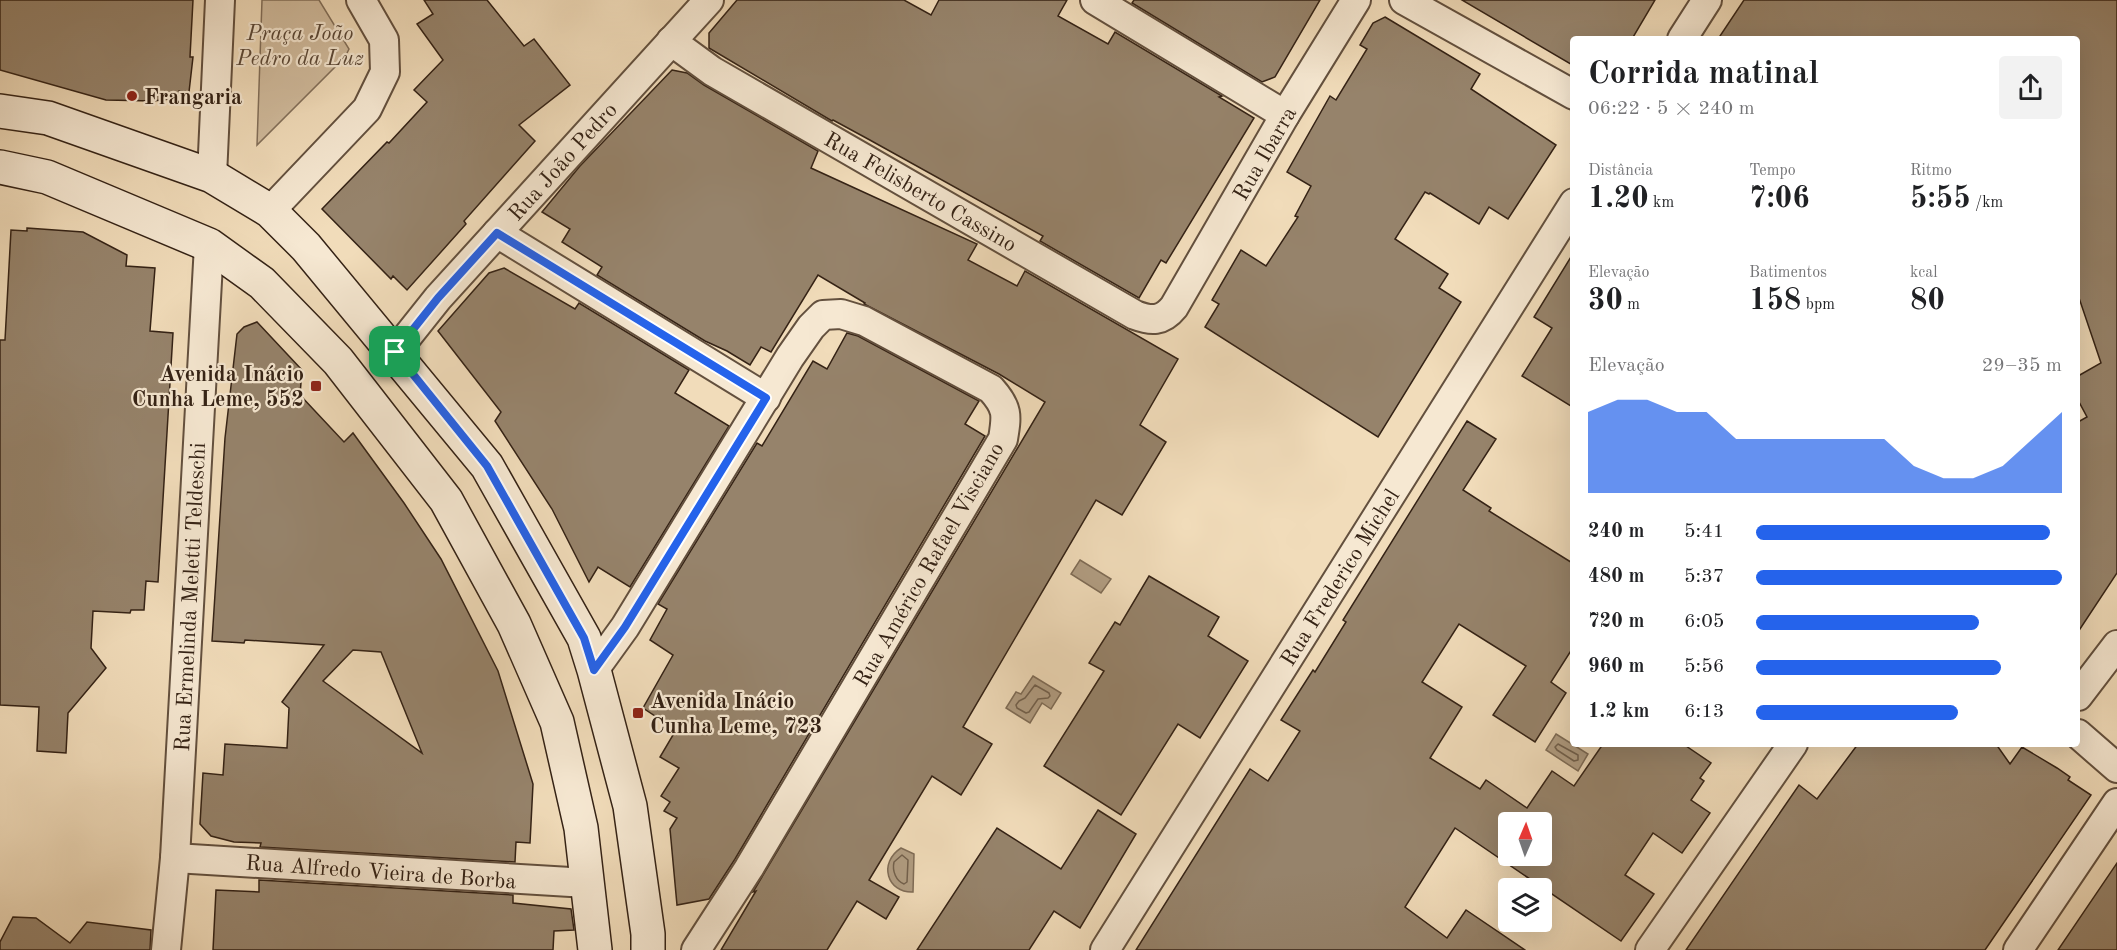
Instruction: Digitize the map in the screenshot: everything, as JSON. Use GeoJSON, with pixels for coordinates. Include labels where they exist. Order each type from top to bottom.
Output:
{"type":"FeatureCollection","features":[{"type":"Feature","properties":{"kind":"street"},"geometry":{"type":"LineString","coordinates":[[212,176],[220,0]]}},
{"type":"Feature","properties":{"kind":"street"},"geometry":{"type":"LineString","coordinates":[[270,210],[367,109],[385,72],[384,40],[361,0]]}},
{"type":"Feature","properties":{"kind":"street","name":"Rua João Pedro"},"geometry":{"type":"LineString","coordinates":[[395,352],[438,298],[709,0]]}},
{"type":"Feature","properties":{"kind":"street"},"geometry":{"type":"LineString","coordinates":[[1095,0],[1285,115]]}},
{"type":"Feature","properties":{"kind":"street","name":"Rua Ibarra"},"geometry":{"type":"LineString","coordinates":[[1174,307],[1285,115],[1356,0]]}},
{"type":"Feature","properties":{"kind":"street"},"geometry":{"type":"LineString","coordinates":[[1404,0],[1570,93]]}},
{"type":"Feature","properties":{"kind":"street"},"geometry":{"type":"LineString","coordinates":[[1684,36],[1707,0]]}},
{"type":"Feature","properties":{"kind":"street","name":"Rua Felisberto Cassino"},"geometry":{"type":"LineString","coordinates":[[671,41],[712,71],[1135,315],[1149,321],[1160,319],[1168,315],[1174,307]]}},
{"type":"Feature","properties":{"kind":"street"},"geometry":{"type":"LineString","coordinates":[[0,111],[48,118],[212,176],[270,210],[306,247],[487,466],[584,638],[630,806],[648,934],[648,950]]}},
{"type":"Feature","properties":{"kind":"street"},"geometry":{"type":"LineString","coordinates":[[0,167],[47,177],[209,244],[262,283],[339,361],[446,500],[514,624],[557,722],[581,828],[595,950]]}},
{"type":"Feature","properties":{"kind":"street","name":"Rua Frederico Michel"},"geometry":{"type":"LineString","coordinates":[[1105,950],[1570,209]]}},
{"type":"Feature","properties":{"kind":"street"},"geometry":{"type":"LineString","coordinates":[[497,233],[766,398]]}},
{"type":"Feature","properties":{"kind":"street","name":"Rua Ermelinda Meletti Teldeschi"},"geometry":{"type":"LineString","coordinates":[[166,950],[175,858],[209,244]]}},
{"type":"Feature","properties":{"kind":"street","name":"Rua Américo Rafael Visciano"},"geometry":{"type":"LineString","coordinates":[[594,670],[625,627],[790,357],[811,327],[823,315],[841,314],[864,321],[991,389],[1004,403],[1006,419],[1003,440],[750,868],[696,950]]}},
{"type":"Feature","properties":{"kind":"street"},"geometry":{"type":"LineString","coordinates":[[2080,693],[2117,645]]}},
{"type":"Feature","properties":{"kind":"street"},"geometry":{"type":"LineString","coordinates":[[2080,736],[2117,768]]}},
{"type":"Feature","properties":{"kind":"street"},"geometry":{"type":"LineString","coordinates":[[1650,950],[1791,747]]}},
{"type":"Feature","properties":{"kind":"street"},"geometry":{"type":"LineString","coordinates":[[2018,950],[2117,802]]}},
{"type":"Feature","properties":{"kind":"street","name":"Rua Alfredo Vieira de Borba"},"geometry":{"type":"LineString","coordinates":[[175,858],[587,884]]}},
{"type":"Feature","properties":{"kind":"green space","name":"Praça João Pedro da Luz"},"geometry":{"type":"Polygon","coordinates":[[[262,0],[319,0],[349,49],[345,57],[257,145],[262,0]]]}},
{"type":"Feature","properties":{"kind":"water"},"geometry":{"type":"Polygon","coordinates":[[[1080,560],[1111,579],[1101,593],[1071,574],[1080,560]]]}},
{"type":"Feature","properties":{"kind":"water"},"geometry":{"type":"Polygon","coordinates":[[[1033,676],[1061,693],[1051,709],[1042,703],[1030,723],[1006,708],[1016,692],[1021,694],[1033,676]]]}},
{"type":"Feature","properties":{"kind":"water"},"geometry":{"type":"Polygon","coordinates":[[[1556,734],[1570,743],[1570,747],[1577,747],[1588,754],[1578,771],[1546,750],[1556,734]]]}},
{"type":"Feature","properties":{"kind":"water"},"geometry":{"type":"Polygon","coordinates":[[[901,848],[914,854],[913,892],[897,888],[889,876],[890,861],[901,848]]]}},
{"type":"Feature","properties":{"kind":"building"},"geometry":{"type":"Polygon","coordinates":[[[0,0],[193,0],[190,57],[193,57],[189,92],[179,91],[178,98],[153,101],[106,100],[0,70],[0,0]]]}},
{"type":"Feature","properties":{"kind":"building"},"geometry":{"type":"Polygon","coordinates":[[[424,0],[487,0],[524,46],[534,39],[570,85],[519,125],[535,141],[407,290],[393,276],[391,279],[322,209],[427,102],[414,90],[443,60],[417,24],[433,14],[424,0]]]}},
{"type":"Feature","properties":{"kind":"building"},"geometry":{"type":"Polygon","coordinates":[[[737,0],[904,0],[931,15],[939,0],[1067,0],[1058,16],[1108,44],[1115,32],[1222,96],[1219,97],[1254,118],[1166,263],[1161,260],[1139,298],[1040,241],[1043,236],[832,121],[709,48],[709,33],[737,0]]]}},
{"type":"Feature","properties":{"kind":"building"},"geometry":{"type":"Polygon","coordinates":[[[1134,0],[1320,0],[1275,77],[1262,82],[1132,3],[1134,0]]]}},
{"type":"Feature","properties":{"kind":"building"},"geometry":{"type":"Polygon","coordinates":[[[1462,0],[1655,0],[1634,36],[1570,36],[1570,64],[1462,0]]]}},
{"type":"Feature","properties":{"kind":"building"},"geometry":{"type":"Polygon","coordinates":[[[1744,0],[2117,0],[2117,573],[2080,629],[2080,421],[2087,417],[2080,404],[2080,375],[2101,363],[2080,301],[2080,36],[1720,36],[1744,0]]]}},
{"type":"Feature","properties":{"kind":"building"},"geometry":{"type":"Polygon","coordinates":[[[1385,17],[1480,74],[1471,89],[1556,145],[1508,219],[1489,207],[1479,224],[1425,192],[1395,239],[1448,274],[1439,288],[1461,302],[1378,437],[1205,327],[1219,304],[1212,300],[1241,250],[1266,266],[1298,217],[1295,216],[1311,186],[1287,172],[1330,96],[1336,100],[1367,49],[1360,45],[1373,23],[1385,17]]]}},
{"type":"Feature","properties":{"kind":"building"},"geometry":{"type":"Polygon","coordinates":[[[672,70],[687,73],[818,151],[811,168],[977,244],[968,260],[1017,286],[1025,271],[1178,359],[1140,425],[1166,442],[1122,515],[1096,500],[963,727],[992,744],[961,795],[932,776],[869,880],[899,897],[886,919],[857,901],[827,950],[721,950],[756,891],[753,892],[1045,402],[999,374],[864,304],[818,275],[771,352],[761,347],[750,365],[705,341],[597,275],[602,267],[562,242],[570,229],[542,212],[580,166],[672,70]]]}},
{"type":"Feature","properties":{"kind":"building"},"geometry":{"type":"Polygon","coordinates":[[[27,228],[83,232],[127,255],[126,266],[155,268],[150,331],[173,333],[158,582],[146,581],[144,610],[131,610],[130,613],[93,611],[91,648],[106,668],[68,713],[66,753],[37,751],[39,707],[0,705],[0,340],[5,340],[11,230],[27,231],[27,228]]]}},
{"type":"Feature","properties":{"kind":"building"},"geometry":{"type":"Polygon","coordinates":[[[1570,258],[1570,406],[1522,376],[1552,328],[1534,317],[1570,258]]]}},
{"type":"Feature","properties":{"kind":"building"},"geometry":{"type":"Polygon","coordinates":[[[504,268],[575,309],[579,303],[689,370],[675,393],[729,426],[630,587],[598,567],[589,582],[552,509],[495,421],[501,412],[438,331],[489,273],[504,268]]]}},
{"type":"Feature","properties":{"kind":"building"},"geometry":{"type":"Polygon","coordinates":[[[257,322],[302,370],[300,395],[344,442],[353,433],[441,559],[498,671],[533,784],[530,843],[516,842],[515,862],[260,847],[261,843],[234,842],[211,836],[200,824],[203,773],[223,775],[225,744],[287,748],[289,708],[282,702],[324,645],[245,640],[244,643],[212,641],[225,438],[237,334],[244,327],[257,322]],[[353,650],[323,681],[422,753],[381,652],[353,650]]]}},
{"type":"Feature","properties":{"kind":"building"},"geometry":{"type":"Polygon","coordinates":[[[847,333],[858,336],[979,401],[965,424],[985,436],[735,859],[709,899],[677,905],[670,829],[677,818],[664,811],[670,802],[661,796],[679,768],[660,757],[676,730],[643,708],[673,655],[650,640],[667,609],[658,604],[757,443],[762,446],[813,361],[827,369],[847,333]]]}},
{"type":"Feature","properties":{"kind":"building"},"geometry":{"type":"Polygon","coordinates":[[[1467,421],[1496,439],[1463,490],[1491,508],[1489,511],[1570,562],[1570,652],[1551,682],[1566,693],[1535,742],[1493,715],[1526,666],[1459,624],[1422,682],[1462,707],[1430,758],[1480,789],[1486,780],[1527,808],[1552,771],[1574,786],[1601,747],[1687,747],[1711,763],[1700,778],[1704,781],[1691,800],[1710,813],[1682,853],[1653,833],[1625,875],[1654,894],[1621,941],[1552,894],[1552,878],[1528,878],[1511,866],[1552,866],[1552,812],[1498,812],[1498,857],[1455,828],[1405,907],[1447,938],[1466,910],[1525,950],[1136,950],[1250,769],[1268,781],[1300,731],[1281,720],[1313,670],[1315,672],[1346,622],[1343,620],[1467,421]]]}},
{"type":"Feature","properties":{"kind":"building"},"geometry":{"type":"Polygon","coordinates":[[[1149,576],[1219,617],[1208,636],[1248,661],[1200,738],[1178,724],[1121,815],[1044,766],[1104,671],[1089,663],[1115,622],[1120,625],[1149,576]]]}},
{"type":"Feature","properties":{"kind":"building"},"geometry":{"type":"Polygon","coordinates":[[[1856,747],[1998,747],[2010,764],[2022,747],[2070,777],[2068,780],[2091,795],[1985,950],[1686,950],[1799,785],[1817,799],[1856,747]]]}},
{"type":"Feature","properties":{"kind":"building"},"geometry":{"type":"Polygon","coordinates":[[[1098,810],[1136,834],[1080,928],[1054,911],[1029,950],[917,950],[997,828],[1061,869],[1098,810]]]}},
{"type":"Feature","properties":{"kind":"building"},"geometry":{"type":"Polygon","coordinates":[[[2117,863],[2117,950],[2058,950],[2117,863]]]}},
{"type":"Feature","properties":{"kind":"building"},"geometry":{"type":"Polygon","coordinates":[[[259,880],[513,895],[513,903],[571,909],[574,930],[554,931],[553,950],[213,950],[216,890],[259,892],[259,880]]]}},
{"type":"Feature","properties":{"kind":"building"},"geometry":{"type":"Polygon","coordinates":[[[13,917],[36,918],[70,943],[87,922],[151,930],[150,950],[0,950],[0,942],[13,917]]]}},
{"type":"Feature","properties":{"kind":"place","name":"Frangaria"},"geometry":{"type":"Point","coordinates":[132,96]}},
{"type":"Feature","properties":{"kind":"place","name":"Avenida Inácio Cunha Leme, 552"},"geometry":{"type":"Point","coordinates":[316,386]}},
{"type":"Feature","properties":{"kind":"place","name":"Avenida Inácio Cunha Leme, 723"},"geometry":{"type":"Point","coordinates":[638,713]}},
{"type":"Feature","properties":{"kind":"route"},"geometry":{"type":"LineString","coordinates":[[497,233],[766,398],[625,627],[594,670],[584,638],[487,466],[395,352],[438,298],[497,233]]}}]}
